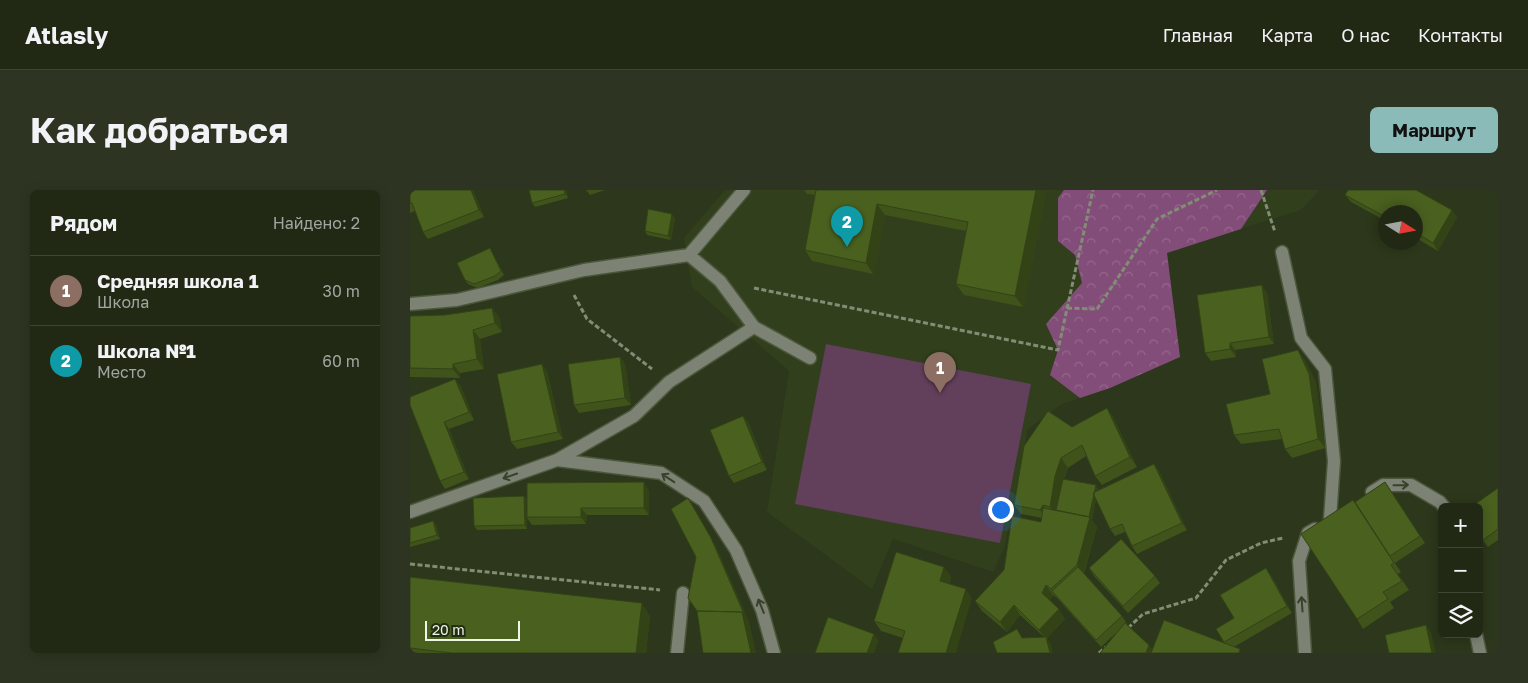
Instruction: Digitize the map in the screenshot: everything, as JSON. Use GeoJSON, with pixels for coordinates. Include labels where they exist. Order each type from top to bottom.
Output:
{"type":"FeatureCollection","features":[{"type":"Feature","properties":{"kind":"street"},"geometry":{"type":"LineString","coordinates":[[410,304],[457,300],[584,270],[689,256],[744,190]]}},
{"type":"Feature","properties":{"kind":"street"},"geometry":{"type":"LineString","coordinates":[[1282,252],[1302,338],[1325,369],[1334,461],[1330,519]]}},
{"type":"Feature","properties":{"kind":"street"},"geometry":{"type":"LineString","coordinates":[[689,256],[720,282],[754,328],[810,358]]}},
{"type":"Feature","properties":{"kind":"street"},"geometry":{"type":"LineString","coordinates":[[410,512],[556,460],[634,416],[669,382],[754,328]]}},
{"type":"Feature","properties":{"kind":"street"},"geometry":{"type":"LineString","coordinates":[[556,460],[662,473],[704,501],[736,550],[762,610],[774,653]]}},
{"type":"Feature","properties":{"kind":"street"},"geometry":{"type":"LineString","coordinates":[[1362,499],[1383,485],[1411,485],[1441,503]]}},
{"type":"Feature","properties":{"kind":"street"},"geometry":{"type":"LineString","coordinates":[[1305,653],[1299,561],[1308,533],[1346,509]]}},
{"type":"Feature","properties":{"kind":"street"},"geometry":{"type":"LineString","coordinates":[[677,653],[683,593]]}},
{"type":"Feature","properties":{"kind":"street"},"geometry":{"type":"LineString","coordinates":[[1477,638],[1480,653]]}},
{"type":"Feature","properties":{"kind":"path"},"geometry":{"type":"LineString","coordinates":[[720,282],[1058,350],[1092,190]]}},
{"type":"Feature","properties":{"kind":"path"},"geometry":{"type":"LineString","coordinates":[[1067,308],[1098,309],[1157,219],[1217,190]]}},
{"type":"Feature","properties":{"kind":"path"},"geometry":{"type":"LineString","coordinates":[[1261,190],[1282,252]]}},
{"type":"Feature","properties":{"kind":"path"},"geometry":{"type":"LineString","coordinates":[[563,275],[587,319],[669,382]]}},
{"type":"Feature","properties":{"kind":"path"},"geometry":{"type":"LineString","coordinates":[[1121,634],[1144,614],[1196,598],[1226,560],[1261,543],[1308,533]]}},
{"type":"Feature","properties":{"kind":"path"},"geometry":{"type":"LineString","coordinates":[[410,564],[683,593]]}},
{"type":"Feature","properties":{"kind":"path"},"geometry":{"type":"LineString","coordinates":[[1099,653],[1106,646]]}},
{"type":"Feature","properties":{"kind":"shaded area"},"geometry":{"type":"Polygon","coordinates":[[[725,190],[1320,190],[1301,210],[1167,252],[1180,357],[1110,388],[1062,404],[1028,429],[1005,546],[993,572],[893,539],[872,589],[767,512],[789,371],[692,287],[684,238],[725,190]]]}},
{"type":"Feature","properties":{"kind":"shaded area"},"geometry":{"type":"Polygon","coordinates":[[[826,344],[1031,384],[1000,543],[795,504],[826,344]]]}},
{"type":"Feature","properties":{"kind":"green space"},"geometry":{"type":"Polygon","coordinates":[[[1064,190],[1267,190],[1241,229],[1167,253],[1180,357],[1110,388],[1080,398],[1050,375],[1058,350],[1046,324],[1082,283],[1075,255],[1058,241],[1058,198],[1064,190]]]}},
{"type":"Feature","properties":{"kind":"building"},"geometry":{"type":"Polygon","coordinates":[[[410,190],[471,190],[479,210],[423,232],[412,203],[410,203],[410,190]]]}},
{"type":"Feature","properties":{"kind":"building"},"geometry":{"type":"Polygon","coordinates":[[[529,190],[564,190],[565,194],[532,203],[529,190]]]}},
{"type":"Feature","properties":{"kind":"building"},"geometry":{"type":"Polygon","coordinates":[[[816,190],[1036,190],[1015,296],[956,284],[968,222],[877,204],[866,263],[805,250],[816,190]]]}},
{"type":"Feature","properties":{"kind":"building"},"geometry":{"type":"Polygon","coordinates":[[[1348,190],[1416,190],[1452,210],[1433,243],[1423,237],[1423,205],[1378,205],[1378,213],[1345,195],[1348,190]]]}},
{"type":"Feature","properties":{"kind":"building"},"geometry":{"type":"Polygon","coordinates":[[[648,209],[672,214],[668,236],[645,231],[648,209]]]}},
{"type":"Feature","properties":{"kind":"building"},"geometry":{"type":"Polygon","coordinates":[[[490,248],[501,271],[495,276],[474,284],[465,280],[457,263],[490,248]]]}},
{"type":"Feature","properties":{"kind":"building"},"geometry":{"type":"Polygon","coordinates":[[[1262,285],[1269,337],[1230,343],[1230,349],[1205,353],[1197,295],[1262,285]]]}},
{"type":"Feature","properties":{"kind":"building"},"geometry":{"type":"Polygon","coordinates":[[[492,308],[495,323],[473,330],[477,359],[453,364],[453,369],[410,368],[410,316],[445,315],[492,308]]]}},
{"type":"Feature","properties":{"kind":"building"},"geometry":{"type":"Polygon","coordinates":[[[1298,350],[1309,374],[1318,439],[1285,449],[1279,429],[1234,435],[1226,404],[1270,394],[1262,359],[1298,350]]]}},
{"type":"Feature","properties":{"kind":"building"},"geometry":{"type":"Polygon","coordinates":[[[620,357],[625,398],[574,405],[568,364],[620,357]]]}},
{"type":"Feature","properties":{"kind":"building"},"geometry":{"type":"Polygon","coordinates":[[[542,364],[558,432],[511,442],[497,374],[542,364]]]}},
{"type":"Feature","properties":{"kind":"building"},"geometry":{"type":"Polygon","coordinates":[[[455,379],[469,412],[444,422],[464,472],[440,481],[410,405],[410,397],[455,379]]]}},
{"type":"Feature","properties":{"kind":"building"},"geometry":{"type":"Polygon","coordinates":[[[1107,408],[1130,457],[1095,476],[1082,445],[1061,458],[1055,476],[1050,507],[1043,505],[1040,510],[1014,505],[1024,446],[1048,411],[1072,427],[1107,408]]]}},
{"type":"Feature","properties":{"kind":"building"},"geometry":{"type":"Polygon","coordinates":[[[743,416],[762,462],[729,476],[710,430],[743,416]]]}},
{"type":"Feature","properties":{"kind":"building"},"geometry":{"type":"Polygon","coordinates":[[[1154,464],[1182,523],[1132,546],[1122,524],[1110,529],[1093,493],[1154,464]]]}},
{"type":"Feature","properties":{"kind":"building"},"geometry":{"type":"Polygon","coordinates":[[[1063,479],[1096,485],[1089,517],[1056,510],[1063,479]]]}},
{"type":"Feature","properties":{"kind":"building"},"geometry":{"type":"Polygon","coordinates":[[[644,482],[644,508],[581,508],[581,517],[527,517],[527,483],[644,482]]]}},
{"type":"Feature","properties":{"kind":"building"},"geometry":{"type":"Polygon","coordinates":[[[1385,482],[1420,536],[1390,556],[1355,502],[1385,482]]]}},
{"type":"Feature","properties":{"kind":"building"},"geometry":{"type":"Polygon","coordinates":[[[1498,488],[1498,529],[1483,540],[1483,503],[1477,503],[1498,488]]]}},
{"type":"Feature","properties":{"kind":"building"},"geometry":{"type":"Polygon","coordinates":[[[524,496],[525,525],[474,526],[473,498],[524,496]]]}},
{"type":"Feature","properties":{"kind":"building"},"geometry":{"type":"Polygon","coordinates":[[[688,498],[711,538],[744,614],[742,612],[697,611],[688,598],[696,557],[671,509],[688,498]]]}},
{"type":"Feature","properties":{"kind":"building"},"geometry":{"type":"Polygon","coordinates":[[[1353,500],[1394,563],[1391,565],[1402,581],[1383,592],[1388,599],[1357,619],[1301,534],[1353,500]]]}},
{"type":"Feature","properties":{"kind":"building"},"geometry":{"type":"Polygon","coordinates":[[[1043,508],[1090,517],[1077,565],[1051,589],[1046,585],[1042,593],[1059,609],[1039,630],[1014,605],[1000,622],[975,601],[1004,570],[1012,516],[1041,522],[1043,508]]]}},
{"type":"Feature","properties":{"kind":"building"},"geometry":{"type":"Polygon","coordinates":[[[433,521],[437,535],[410,543],[410,528],[433,521]]]}},
{"type":"Feature","properties":{"kind":"building"},"geometry":{"type":"Polygon","coordinates":[[[1121,539],[1155,576],[1123,606],[1089,568],[1121,539]]]}},
{"type":"Feature","properties":{"kind":"building"},"geometry":{"type":"Polygon","coordinates":[[[896,552],[944,567],[940,581],[966,589],[946,653],[898,653],[905,631],[874,621],[896,552]]]}},
{"type":"Feature","properties":{"kind":"building"},"geometry":{"type":"Polygon","coordinates":[[[1078,567],[1122,616],[1096,640],[1052,591],[1078,567]]]}},
{"type":"Feature","properties":{"kind":"building"},"geometry":{"type":"Polygon","coordinates":[[[1266,568],[1287,606],[1224,642],[1216,629],[1234,618],[1220,595],[1266,568]]]}},
{"type":"Feature","properties":{"kind":"building"},"geometry":{"type":"Polygon","coordinates":[[[410,577],[642,603],[636,653],[452,653],[410,648],[410,577]]]}},
{"type":"Feature","properties":{"kind":"building"},"geometry":{"type":"Polygon","coordinates":[[[697,611],[742,612],[751,653],[703,653],[697,611]]]}},
{"type":"Feature","properties":{"kind":"building"},"geometry":{"type":"Polygon","coordinates":[[[828,617],[874,634],[867,653],[815,653],[828,617]]]}},
{"type":"Feature","properties":{"kind":"building"},"geometry":{"type":"Polygon","coordinates":[[[1164,620],[1240,649],[1239,653],[1151,653],[1164,620]]]}},
{"type":"Feature","properties":{"kind":"building"},"geometry":{"type":"Polygon","coordinates":[[[1125,623],[1149,645],[1146,653],[1100,653],[1125,623]]]}},
{"type":"Feature","properties":{"kind":"building"},"geometry":{"type":"Polygon","coordinates":[[[1426,625],[1432,653],[1389,653],[1385,635],[1426,625]]]}},
{"type":"Feature","properties":{"kind":"building"},"geometry":{"type":"Polygon","coordinates":[[[1017,629],[1022,638],[1046,637],[1050,653],[997,653],[993,642],[1017,629]]]}},
{"type":"Feature","properties":{"kind":"place","name":"Школа №1"},"geometry":{"type":"Point","coordinates":[847,247]}},
{"type":"Feature","properties":{"kind":"place","name":"Средняя школа 1"},"geometry":{"type":"Point","coordinates":[940,393]}}]}
